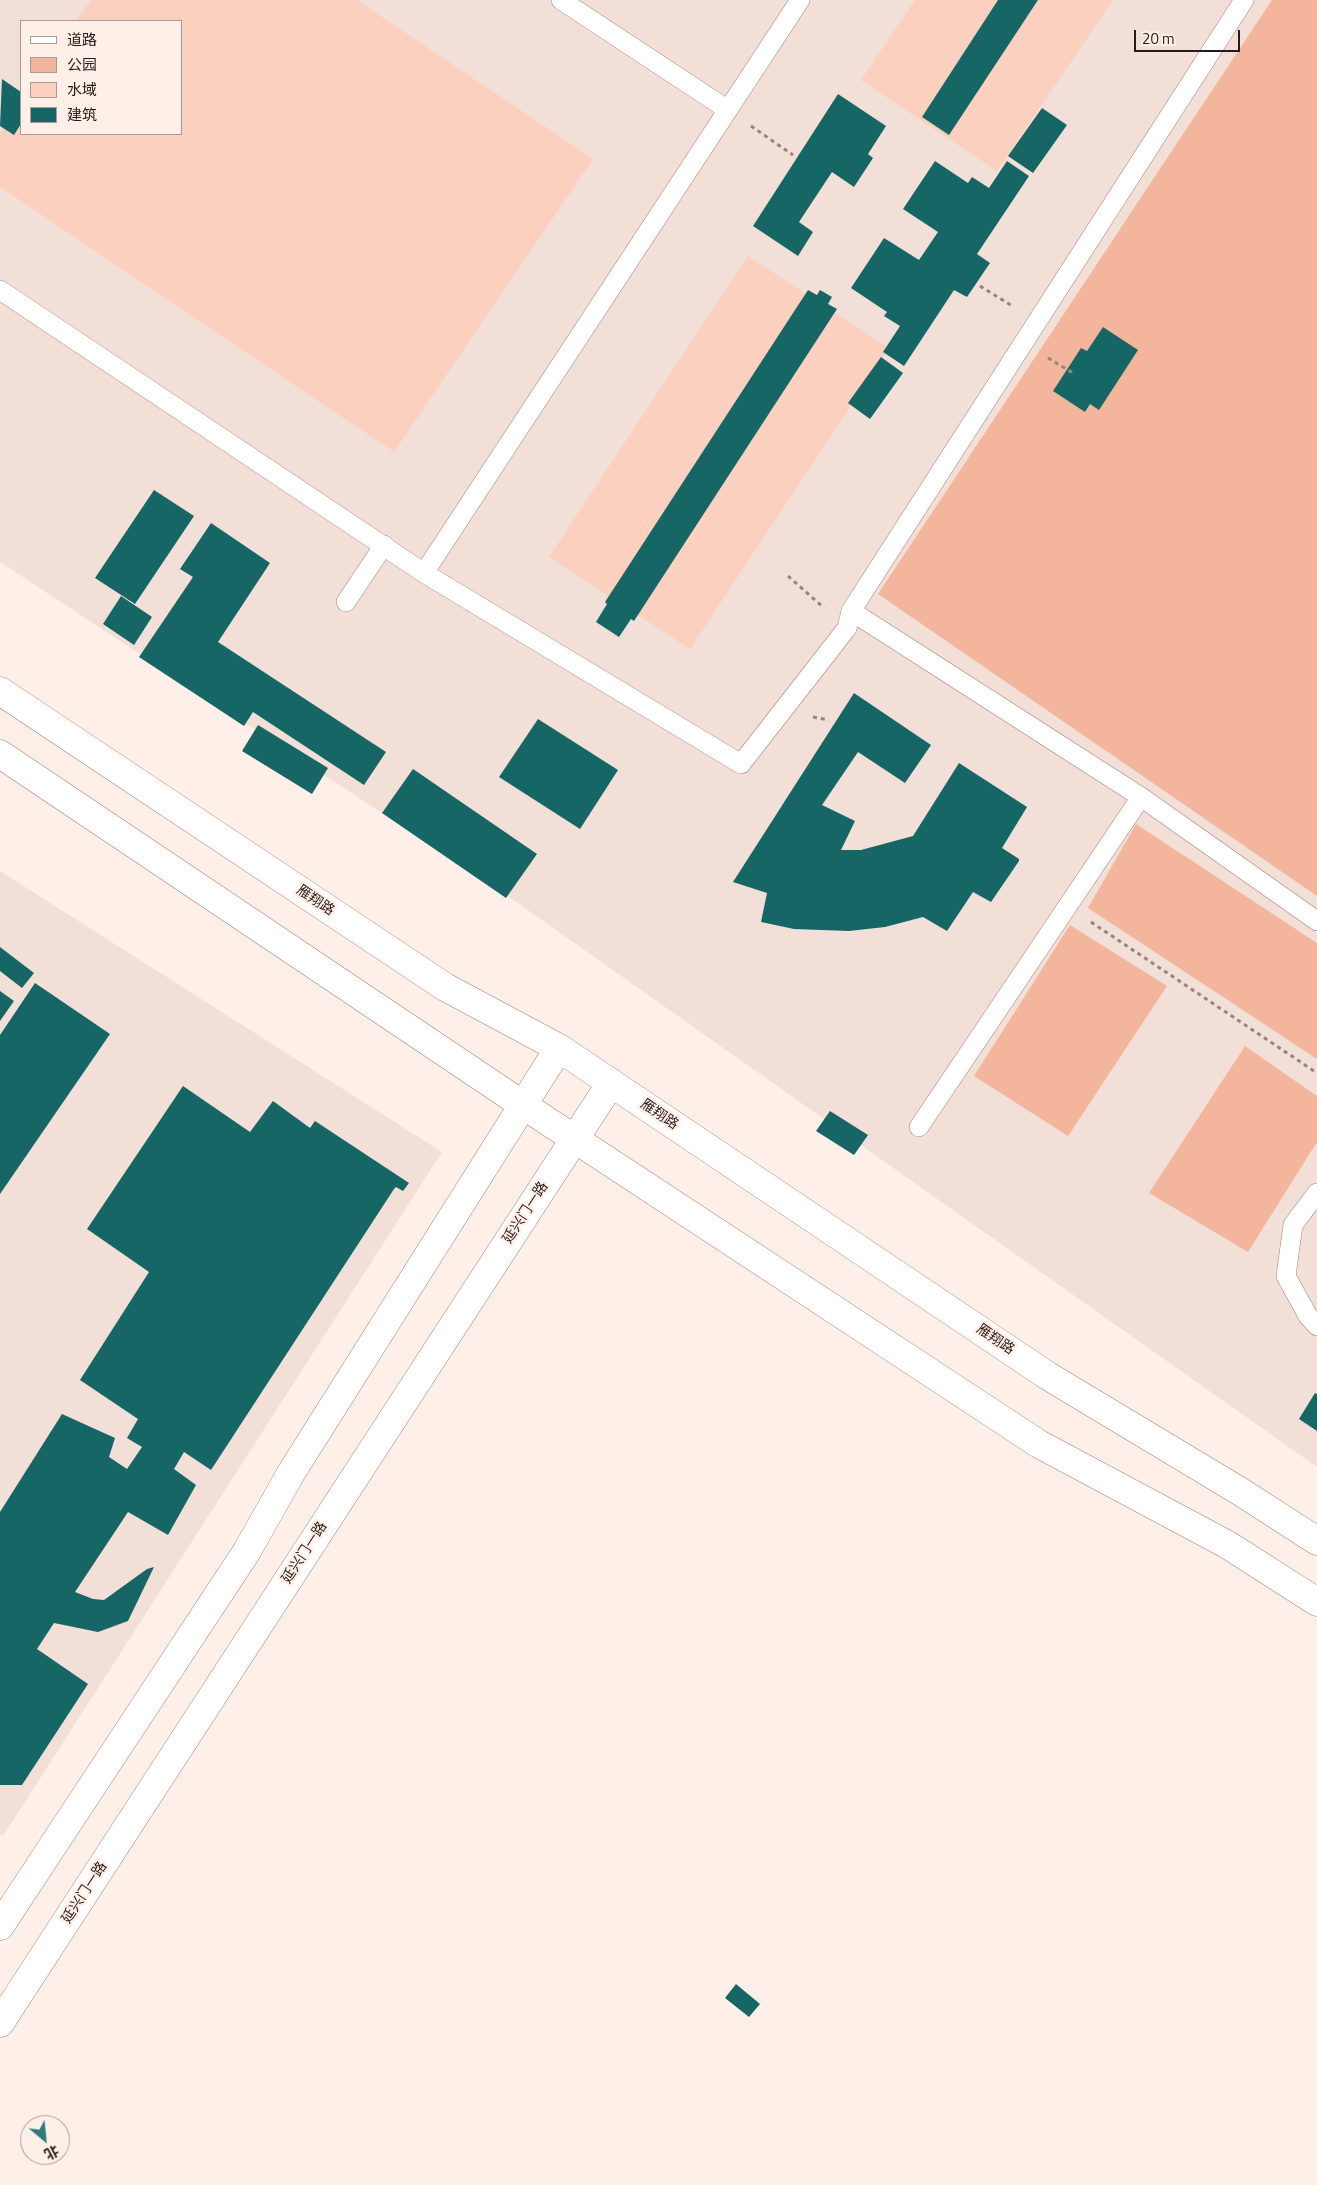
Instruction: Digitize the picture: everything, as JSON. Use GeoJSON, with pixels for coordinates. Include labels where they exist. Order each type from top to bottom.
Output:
{"type":"FeatureCollection","features":[{"type":"Feature","properties":{"kind":"main road","name":"雁翔路"},"geometry":{"type":"LineString","coordinates":[[0,691],[444,987],[559,1048],[1048,1376],[1241,1492],[1317,1541]]}},
{"type":"Feature","properties":{"kind":"main road"},"geometry":{"type":"LineString","coordinates":[[0,754],[522,1105],[1039,1444],[1228,1545],[1317,1602]]}},
{"type":"Feature","properties":{"kind":"main road"},"geometry":{"type":"LineString","coordinates":[[0,1926],[247,1551],[291,1473],[559,1048]]}},
{"type":"Feature","properties":{"kind":"main road","name":"延兴门一路"},"geometry":{"type":"LineString","coordinates":[[0,2023],[611,1083]]}},
{"type":"Feature","properties":{"kind":"lane"},"geometry":{"type":"LineString","coordinates":[[561,0],[728,110]]}},
{"type":"Feature","properties":{"kind":"lane"},"geometry":{"type":"LineString","coordinates":[[424,573],[800,0]]}},
{"type":"Feature","properties":{"kind":"lane"},"geometry":{"type":"LineString","coordinates":[[0,290],[424,573],[741,764],[849,619],[1244,0]]}},
{"type":"Feature","properties":{"kind":"lane"},"geometry":{"type":"LineString","coordinates":[[346,602],[384,545]]}},
{"type":"Feature","properties":{"kind":"lane"},"geometry":{"type":"LineString","coordinates":[[849,619],[1141,797],[1317,921]]}},
{"type":"Feature","properties":{"kind":"lane"},"geometry":{"type":"LineString","coordinates":[[919,1127],[1141,797]]}},
{"type":"Feature","properties":{"kind":"lane"},"geometry":{"type":"LineString","coordinates":[[1317,1192],[1293,1226],[1286,1276],[1308,1316],[1317,1326]]}},
{"type":"Feature","properties":{"kind":"path"},"geometry":{"type":"LineString","coordinates":[[728,110],[793,154]]}},
{"type":"Feature","properties":{"kind":"path"},"geometry":{"type":"LineString","coordinates":[[980,286],[1038,321]]}},
{"type":"Feature","properties":{"kind":"path"},"geometry":{"type":"LineString","coordinates":[[788,576],[849,619]]}},
{"type":"Feature","properties":{"kind":"path"},"geometry":{"type":"LineString","coordinates":[[1067,906],[1317,1073]]}},
{"type":"Feature","properties":{"kind":"shaded area"},"geometry":{"type":"Polygon","coordinates":[[[0,0],[1317,0],[1317,1467],[505,894],[0,562],[0,0]]]}},
{"type":"Feature","properties":{"kind":"shaded area"},"geometry":{"type":"Polygon","coordinates":[[[0,871],[442,1152],[3,1836],[0,1834],[0,871]]]}},
{"type":"Feature","properties":{"kind":"green space"},"geometry":{"type":"Polygon","coordinates":[[[1272,0],[1317,0],[1317,896],[878,594],[1272,0]]]}},
{"type":"Feature","properties":{"kind":"green space"},"geometry":{"type":"Polygon","coordinates":[[[1136,824],[1317,943],[1317,1059],[1088,908],[1136,824]]]}},
{"type":"Feature","properties":{"kind":"green space"},"geometry":{"type":"Polygon","coordinates":[[[1070,925],[1167,986],[1068,1136],[974,1076],[1070,925]]]}},
{"type":"Feature","properties":{"kind":"green space"},"geometry":{"type":"Polygon","coordinates":[[[1245,1046],[1317,1096],[1317,1142],[1248,1252],[1149,1193],[1245,1046]]]}},
{"type":"Feature","properties":{"kind":"water"},"geometry":{"type":"Polygon","coordinates":[[[91,0],[357,0],[593,159],[394,452],[0,187],[0,134],[20,104],[20,135],[182,135],[182,20],[77,20],[91,0]]]}},
{"type":"Feature","properties":{"kind":"water"},"geometry":{"type":"Polygon","coordinates":[[[915,0],[1113,0],[997,171],[861,80],[915,0]]]}},
{"type":"Feature","properties":{"kind":"water"},"geometry":{"type":"Polygon","coordinates":[[[748,256],[889,348],[690,649],[549,557],[748,256]]]}},
{"type":"Feature","properties":{"kind":"building"},"geometry":{"type":"Polygon","coordinates":[[[998,0],[1038,0],[949,135],[922,117],[998,0]]]}},
{"type":"Feature","properties":{"kind":"building"},"geometry":{"type":"Polygon","coordinates":[[[2,79],[20,91],[20,126],[14,135],[0,126],[2,79]]]}},
{"type":"Feature","properties":{"kind":"building"},"geometry":{"type":"Polygon","coordinates":[[[838,94],[886,126],[868,154],[873,158],[854,187],[832,172],[799,222],[813,232],[798,256],[753,226],[838,94]]]}},
{"type":"Feature","properties":{"kind":"building"},"geometry":{"type":"Polygon","coordinates":[[[1042,108],[1067,125],[1033,173],[1008,156],[1042,108]]]}},
{"type":"Feature","properties":{"kind":"building"},"geometry":{"type":"Polygon","coordinates":[[[935,161],[968,183],[972,177],[989,188],[1007,161],[1029,176],[977,254],[990,263],[967,297],[954,290],[904,366],[883,352],[900,326],[884,316],[887,312],[851,288],[884,238],[919,260],[938,232],[903,209],[935,161]]]}},
{"type":"Feature","properties":{"kind":"building"},"geometry":{"type":"Polygon","coordinates":[[[808,290],[817,295],[820,290],[832,297],[828,304],[837,309],[634,621],[631,619],[619,637],[596,622],[607,604],[605,602],[808,290]]]}},
{"type":"Feature","properties":{"kind":"building"},"geometry":{"type":"Polygon","coordinates":[[[1103,327],[1138,350],[1099,410],[1090,404],[1085,412],[1053,391],[1081,348],[1087,351],[1103,327]]]}},
{"type":"Feature","properties":{"kind":"building"},"geometry":{"type":"Polygon","coordinates":[[[881,357],[903,373],[870,419],[848,403],[881,357]]]}},
{"type":"Feature","properties":{"kind":"building"},"geometry":{"type":"Polygon","coordinates":[[[154,490],[194,516],[135,604],[95,578],[154,490]]]}},
{"type":"Feature","properties":{"kind":"building"},"geometry":{"type":"Polygon","coordinates":[[[211,523],[270,563],[218,642],[386,752],[364,785],[253,712],[244,726],[139,657],[193,577],[180,569],[211,523]]]}},
{"type":"Feature","properties":{"kind":"building"},"geometry":{"type":"Polygon","coordinates":[[[121,596],[152,617],[134,645],[103,624],[121,596]]]}},
{"type":"Feature","properties":{"kind":"building"},"geometry":{"type":"Polygon","coordinates":[[[854,693],[931,745],[905,783],[858,752],[822,805],[855,821],[841,850],[861,850],[913,836],[959,763],[1027,807],[1002,848],[1019,859],[1019,861],[991,902],[973,892],[947,931],[923,917],[885,927],[849,931],[794,929],[761,922],[767,893],[733,882],[854,693]]]}},
{"type":"Feature","properties":{"kind":"building"},"geometry":{"type":"Polygon","coordinates":[[[538,719],[618,770],[580,829],[499,777],[538,719]]]}},
{"type":"Feature","properties":{"kind":"building"},"geometry":{"type":"Polygon","coordinates":[[[258,725],[328,768],[312,794],[242,751],[258,725]]]}},
{"type":"Feature","properties":{"kind":"building"},"geometry":{"type":"Polygon","coordinates":[[[413,769],[537,854],[506,898],[382,813],[413,769]]]}},
{"type":"Feature","properties":{"kind":"building"},"geometry":{"type":"Polygon","coordinates":[[[0,947],[34,973],[22,988],[0,971],[0,947]]]}},
{"type":"Feature","properties":{"kind":"building"},"geometry":{"type":"Polygon","coordinates":[[[35,983],[110,1034],[0,1194],[0,1035],[35,983]]]}},
{"type":"Feature","properties":{"kind":"building"},"geometry":{"type":"Polygon","coordinates":[[[0,991],[14,1001],[0,1021],[0,991]]]}},
{"type":"Feature","properties":{"kind":"building"},"geometry":{"type":"Polygon","coordinates":[[[183,1086],[250,1132],[273,1101],[310,1128],[315,1121],[409,1183],[403,1191],[396,1187],[394,1189],[211,1470],[184,1452],[174,1469],[196,1485],[168,1535],[128,1512],[75,1592],[93,1599],[104,1600],[147,1569],[154,1567],[128,1621],[98,1632],[54,1623],[37,1649],[88,1684],[22,1785],[0,1785],[0,1512],[62,1414],[115,1438],[109,1457],[127,1469],[142,1447],[127,1438],[138,1419],[80,1380],[149,1272],[87,1229],[183,1086]]]}},
{"type":"Feature","properties":{"kind":"building"},"geometry":{"type":"Polygon","coordinates":[[[830,1111],[868,1135],[854,1155],[816,1131],[830,1111]]]}},
{"type":"Feature","properties":{"kind":"building"},"geometry":{"type":"Polygon","coordinates":[[[1315,1393],[1317,1394],[1317,1431],[1299,1419],[1315,1393]]]}},
{"type":"Feature","properties":{"kind":"building"},"geometry":{"type":"Polygon","coordinates":[[[736,1984],[760,2004],[749,2017],[725,1998],[736,1984]]]}}]}
